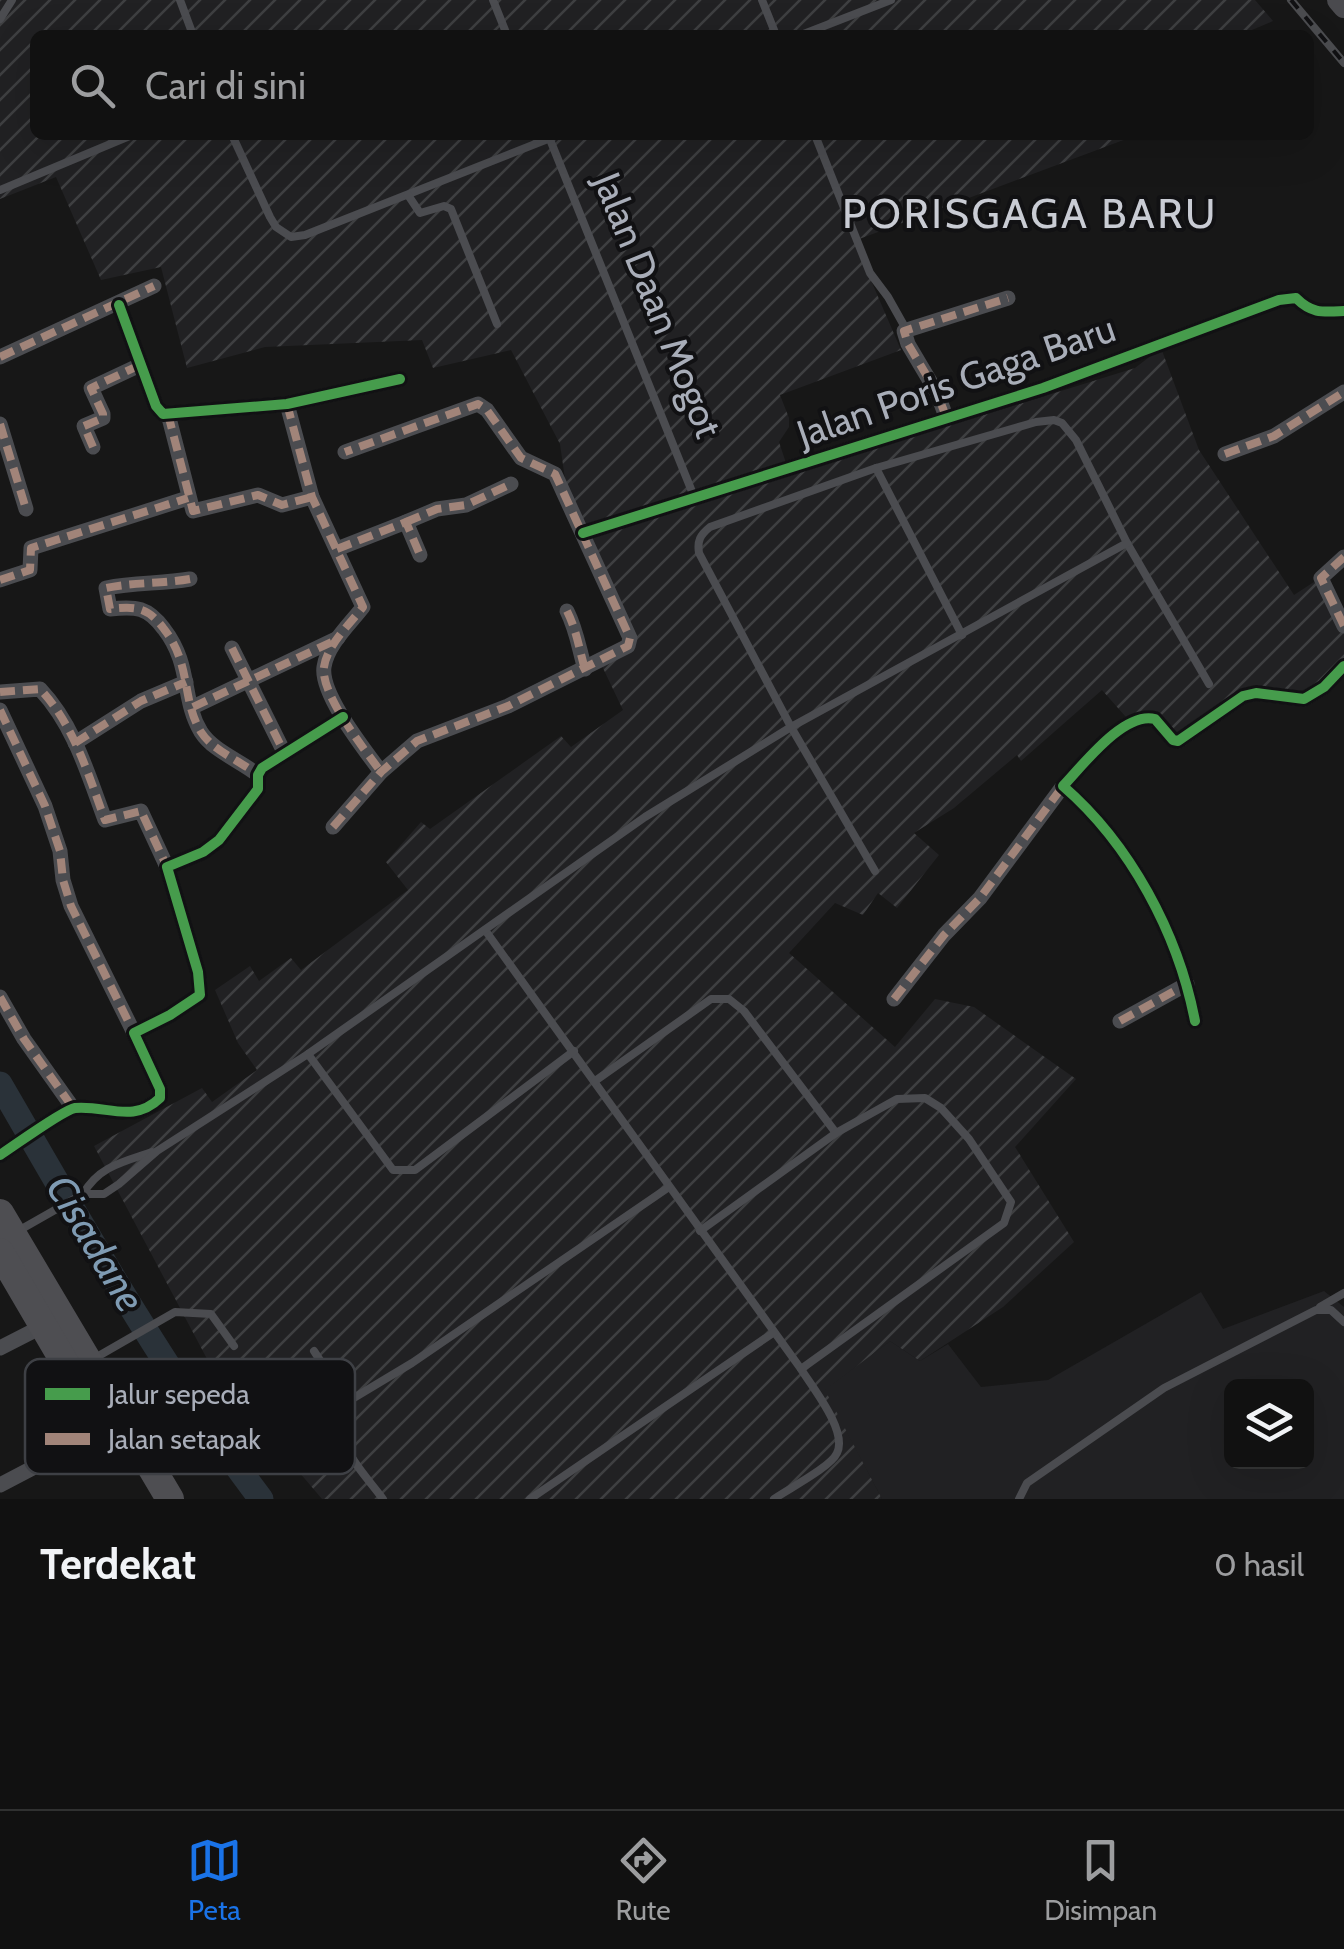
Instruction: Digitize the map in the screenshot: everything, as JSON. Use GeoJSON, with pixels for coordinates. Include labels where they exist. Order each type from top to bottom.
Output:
{"type":"FeatureCollection","features":[{"type":"Feature","properties":{"kind":"highway"},"geometry":{"type":"LineString","coordinates":[[9,1232],[43,1326],[63,1359]]}},
{"type":"Feature","properties":{"kind":"highway"},"geometry":{"type":"LineString","coordinates":[[9,1232],[85,1359]]}},
{"type":"Feature","properties":{"kind":"highway"},"geometry":{"type":"LineString","coordinates":[[132,1474],[148,1499]]}},
{"type":"Feature","properties":{"kind":"highway"},"geometry":{"type":"LineString","coordinates":[[155,1474],[170,1499]]}},
{"type":"Feature","properties":{"kind":"main road"},"geometry":{"type":"LineString","coordinates":[[1338,0],[1344,7]]}},
{"type":"Feature","properties":{"kind":"street"},"geometry":{"type":"LineString","coordinates":[[0,357],[154,286]]}},
{"type":"Feature","properties":{"kind":"street"},"geometry":{"type":"LineString","coordinates":[[947,419],[938,392],[905,340],[906,329],[1008,298]]}},
{"type":"Feature","properties":{"kind":"street","name":"Jalan Poris Gaga Baru"},"geometry":{"type":"LineString","coordinates":[[583,533],[1043,388],[1279,300],[1296,298],[1320,313],[1344,311]]}},
{"type":"Feature","properties":{"kind":"street"},"geometry":{"type":"LineString","coordinates":[[119,305],[158,410],[168,414],[287,404],[400,378]]}},
{"type":"Feature","properties":{"kind":"street"},"geometry":{"type":"LineString","coordinates":[[93,447],[84,426],[103,414],[91,388],[140,366]]}},
{"type":"Feature","properties":{"kind":"street"},"geometry":{"type":"LineString","coordinates":[[1224,454],[1274,436],[1344,392]]}},
{"type":"Feature","properties":{"kind":"street"},"geometry":{"type":"LineString","coordinates":[[287,404],[312,497],[363,607],[330,650],[324,667],[325,680],[343,716],[381,772]]}},
{"type":"Feature","properties":{"kind":"street"},"geometry":{"type":"LineString","coordinates":[[333,827],[381,772],[417,742],[508,706],[586,669],[628,646],[630,638],[556,474],[521,458],[487,410],[478,404],[346,452]]}},
{"type":"Feature","properties":{"kind":"street"},"geometry":{"type":"LineString","coordinates":[[168,414],[193,511],[258,495],[282,505],[312,497]]}},
{"type":"Feature","properties":{"kind":"street"},"geometry":{"type":"LineString","coordinates":[[0,424],[26,509]]}},
{"type":"Feature","properties":{"kind":"street"},"geometry":{"type":"LineString","coordinates":[[337,549],[436,509],[466,505],[511,484]]}},
{"type":"Feature","properties":{"kind":"street"},"geometry":{"type":"LineString","coordinates":[[0,580],[30,570],[30,548],[188,498]]}},
{"type":"Feature","properties":{"kind":"street"},"geometry":{"type":"LineString","coordinates":[[406,522],[420,555]]}},
{"type":"Feature","properties":{"kind":"street"},"geometry":{"type":"LineString","coordinates":[[1344,556],[1321,578],[1344,626]]}},
{"type":"Feature","properties":{"kind":"street"},"geometry":{"type":"LineString","coordinates":[[190,579],[159,584],[138,581],[105,589],[110,608],[140,607],[152,613],[179,650],[200,730],[212,744],[258,774]]}},
{"type":"Feature","properties":{"kind":"street"},"geometry":{"type":"LineString","coordinates":[[567,612],[578,633],[578,649],[586,669]]}},
{"type":"Feature","properties":{"kind":"street"},"geometry":{"type":"LineString","coordinates":[[193,708],[340,638]]}},
{"type":"Feature","properties":{"kind":"street"},"geometry":{"type":"LineString","coordinates":[[232,648],[284,752]]}},
{"type":"Feature","properties":{"kind":"street"},"geometry":{"type":"LineString","coordinates":[[894,1000],[916,968],[1004,867],[1063,786],[1109,738],[1140,719],[1155,719],[1178,741],[1243,696],[1256,693],[1304,699],[1344,666]]}},
{"type":"Feature","properties":{"kind":"street"},"geometry":{"type":"LineString","coordinates":[[75,743],[141,701],[186,682]]}},
{"type":"Feature","properties":{"kind":"street"},"geometry":{"type":"LineString","coordinates":[[0,692],[40,688],[52,701],[86,762],[105,820],[141,811],[168,867],[198,972],[200,994],[134,1033]]}},
{"type":"Feature","properties":{"kind":"street"},"geometry":{"type":"LineString","coordinates":[[0,710],[45,806],[60,851],[71,906],[160,1089],[160,1098],[150,1108],[134,1113],[68,1112],[0,1155]]}},
{"type":"Feature","properties":{"kind":"street"},"geometry":{"type":"LineString","coordinates":[[168,867],[204,852],[220,840],[258,790],[258,774],[284,752],[343,716]]}},
{"type":"Feature","properties":{"kind":"street"},"geometry":{"type":"LineString","coordinates":[[1063,786],[1122,848],[1187,984],[1195,1021]]}},
{"type":"Feature","properties":{"kind":"street"},"geometry":{"type":"LineString","coordinates":[[1120,1021],[1187,984]]}},
{"type":"Feature","properties":{"kind":"street"},"geometry":{"type":"LineString","coordinates":[[0,998],[68,1112]]}},
{"type":"Feature","properties":{"kind":"street"},"geometry":{"type":"LineString","coordinates":[[0,1348],[43,1326]]}},
{"type":"Feature","properties":{"kind":"street"},"geometry":{"type":"LineString","coordinates":[[0,1485],[25,1472]]}},
{"type":"Feature","properties":{"kind":"lane"},"geometry":{"type":"LineString","coordinates":[[0,20],[12,0]]}},
{"type":"Feature","properties":{"kind":"lane"},"geometry":{"type":"LineString","coordinates":[[180,0],[191,30]]}},
{"type":"Feature","properties":{"kind":"lane"},"geometry":{"type":"LineString","coordinates":[[493,0],[505,30]]}},
{"type":"Feature","properties":{"kind":"lane"},"geometry":{"type":"LineString","coordinates":[[762,0],[774,30]]}},
{"type":"Feature","properties":{"kind":"lane"},"geometry":{"type":"LineString","coordinates":[[814,30],[891,0]]}},
{"type":"Feature","properties":{"kind":"lane"},"geometry":{"type":"LineString","coordinates":[[0,190],[120,140]]}},
{"type":"Feature","properties":{"kind":"lane","name":"Jalan Daan Mogot"},"geometry":{"type":"LineString","coordinates":[[234,140],[270,217],[276,227],[291,237],[305,235],[542,140]]}},
{"type":"Feature","properties":{"kind":"lane","name":"Jalan Daan Mogot"},"geometry":{"type":"LineString","coordinates":[[554,140],[696,499]]}},
{"type":"Feature","properties":{"kind":"lane"},"geometry":{"type":"LineString","coordinates":[[817,140],[870,273],[906,329]]}},
{"type":"Feature","properties":{"kind":"lane"},"geometry":{"type":"LineString","coordinates":[[408,195],[420,213],[444,206],[451,209],[498,324]]}},
{"type":"Feature","properties":{"kind":"lane"},"geometry":{"type":"LineString","coordinates":[[874,871],[791,727],[699,553],[702,534],[718,522],[876,468],[1054,420],[1076,440],[1127,543],[1209,684]]}},
{"type":"Feature","properties":{"kind":"lane"},"geometry":{"type":"LineString","coordinates":[[876,468],[962,634]]}},
{"type":"Feature","properties":{"kind":"lane"},"geometry":{"type":"LineString","coordinates":[[9,1232],[83,1194],[104,1194],[157,1151],[308,1054],[645,817],[791,727],[1127,543]]}},
{"type":"Feature","properties":{"kind":"lane"},"geometry":{"type":"LineString","coordinates":[[486,930],[831,1416],[840,1440],[838,1452],[830,1462],[774,1499]]}},
{"type":"Feature","properties":{"kind":"lane"},"geometry":{"type":"LineString","coordinates":[[595,1080],[711,999],[730,999],[744,1011],[836,1133]]}},
{"type":"Feature","properties":{"kind":"lane"},"geometry":{"type":"LineString","coordinates":[[308,1054],[393,1170],[405,1172],[415,1170],[574,1051]]}},
{"type":"Feature","properties":{"kind":"lane"},"geometry":{"type":"LineString","coordinates":[[700,1231],[836,1133],[896,1099],[925,1098],[941,1108],[970,1139],[1011,1202],[1004,1223],[801,1369]]}},
{"type":"Feature","properties":{"kind":"lane"},"geometry":{"type":"LineString","coordinates":[[83,1194],[93,1177],[109,1166],[157,1151]]}},
{"type":"Feature","properties":{"kind":"lane"},"geometry":{"type":"LineString","coordinates":[[355,1397],[412,1363],[670,1187]]}},
{"type":"Feature","properties":{"kind":"lane"},"geometry":{"type":"LineString","coordinates":[[1020,1499],[1028,1483],[1164,1388],[1344,1293]]}},
{"type":"Feature","properties":{"kind":"lane"},"geometry":{"type":"LineString","coordinates":[[1316,1310],[1331,1310],[1344,1322]]}},
{"type":"Feature","properties":{"kind":"lane"},"geometry":{"type":"LineString","coordinates":[[94,1359],[175,1312],[211,1314],[234,1346]]}},
{"type":"Feature","properties":{"kind":"lane"},"geometry":{"type":"LineString","coordinates":[[530,1499],[773,1333]]}},
{"type":"Feature","properties":{"kind":"lane"},"geometry":{"type":"LineString","coordinates":[[314,1352],[319,1359]]}},
{"type":"Feature","properties":{"kind":"lane"},"geometry":{"type":"LineString","coordinates":[[355,1458],[383,1499]]}},
{"type":"Feature","properties":{"kind":"shaded area"},"geometry":{"type":"Polygon","coordinates":[[[0,0],[1255,0],[1273,21],[1252,30],[30,30],[30,140],[1124,140],[854,241],[901,350],[780,395],[789,427],[779,442],[790,475],[1135,368],[1161,348],[1199,450],[1294,595],[1317,580],[1344,623],[1344,677],[1311,704],[1249,697],[1185,746],[1158,717],[1133,725],[1102,690],[1021,761],[1017,755],[954,808],[914,833],[939,855],[897,908],[878,893],[863,915],[835,903],[789,953],[895,1047],[935,999],[974,1007],[1076,1079],[1015,1147],[1074,1242],[1003,1307],[920,1361],[890,1341],[825,1390],[882,1499],[322,1499],[301,1474],[355,1474],[355,1359],[207,1359],[94,1146],[202,1088],[212,1102],[257,1070],[238,1043],[215,990],[250,966],[259,981],[291,958],[301,970],[408,890],[386,862],[421,822],[430,829],[561,736],[571,747],[623,710],[601,664],[633,649],[567,493],[560,444],[511,350],[433,368],[422,340],[265,347],[187,368],[161,267],[101,280],[56,177],[0,199],[0,0]]]}},
{"type":"Feature","properties":{"kind":"shaded area"},"geometry":{"type":"Polygon","coordinates":[[[1324,1291],[1344,1307],[1344,1499],[882,1499],[824,1390],[890,1341],[920,1361],[948,1344],[981,1387],[1048,1380],[1201,1292],[1223,1329],[1324,1291]]]}},
{"type":"Feature","properties":{"kind":"waterway","name":"Cisadane"},"geometry":{"type":"LineString","coordinates":[[0,1084],[164,1359]]}},
{"type":"Feature","properties":{"kind":"waterway","name":"Cisadane"},"geometry":{"type":"LineString","coordinates":[[243,1474],[261,1499]]}},
{"type":"Feature","properties":{"kind":"railway"},"geometry":{"type":"LineString","coordinates":[[1291,0],[1344,63]]}},
{"type":"Feature","properties":{"kind":"marked path"},"geometry":{"type":"LineString","coordinates":[[0,357],[154,286]]}},
{"type":"Feature","properties":{"kind":"marked path"},"geometry":{"type":"LineString","coordinates":[[947,419],[904,331],[1008,298]]}},
{"type":"Feature","properties":{"kind":"marked path"},"geometry":{"type":"LineString","coordinates":[[93,447],[84,426],[103,418],[103,414],[91,388],[140,365]]}},
{"type":"Feature","properties":{"kind":"marked path"},"geometry":{"type":"LineString","coordinates":[[1225,454],[1274,436],[1344,392]]}},
{"type":"Feature","properties":{"kind":"marked path"},"geometry":{"type":"LineString","coordinates":[[287,404],[312,497],[363,607],[330,651],[325,678],[345,721],[381,772]]}},
{"type":"Feature","properties":{"kind":"marked path"},"geometry":{"type":"LineString","coordinates":[[333,827],[381,772],[417,741],[508,706],[628,646],[630,638],[555,474],[521,458],[487,410],[478,404],[345,452]]}},
{"type":"Feature","properties":{"kind":"marked path"},"geometry":{"type":"LineString","coordinates":[[168,414],[193,511],[258,495],[282,505],[312,497]]}},
{"type":"Feature","properties":{"kind":"marked path"},"geometry":{"type":"LineString","coordinates":[[0,424],[26,509]]}},
{"type":"Feature","properties":{"kind":"marked path"},"geometry":{"type":"LineString","coordinates":[[406,522],[437,509],[466,505],[511,484]]}},
{"type":"Feature","properties":{"kind":"marked path"},"geometry":{"type":"LineString","coordinates":[[0,580],[30,570],[31,548],[188,498]]}},
{"type":"Feature","properties":{"kind":"marked path"},"geometry":{"type":"LineString","coordinates":[[337,549],[406,522],[420,555]]}},
{"type":"Feature","properties":{"kind":"marked path"},"geometry":{"type":"LineString","coordinates":[[1344,557],[1321,578],[1344,626]]}},
{"type":"Feature","properties":{"kind":"marked path"},"geometry":{"type":"LineString","coordinates":[[190,579],[106,588],[110,609],[141,610],[158,622],[179,656],[201,732],[258,775]]}},
{"type":"Feature","properties":{"kind":"marked path"},"geometry":{"type":"LineString","coordinates":[[567,611],[585,669]]}},
{"type":"Feature","properties":{"kind":"marked path"},"geometry":{"type":"LineString","coordinates":[[193,707],[338,639]]}},
{"type":"Feature","properties":{"kind":"marked path"},"geometry":{"type":"LineString","coordinates":[[232,648],[284,752]]}},
{"type":"Feature","properties":{"kind":"marked path"},"geometry":{"type":"LineString","coordinates":[[75,743],[141,701],[186,682]]}},
{"type":"Feature","properties":{"kind":"marked path"},"geometry":{"type":"LineString","coordinates":[[0,692],[40,689],[71,734],[105,820],[141,811],[167,867]]}},
{"type":"Feature","properties":{"kind":"marked path"},"geometry":{"type":"LineString","coordinates":[[0,710],[45,806],[60,851],[71,906],[134,1033]]}},
{"type":"Feature","properties":{"kind":"marked path"},"geometry":{"type":"LineString","coordinates":[[894,999],[944,935],[980,898],[1063,786]]}},
{"type":"Feature","properties":{"kind":"marked path"},"geometry":{"type":"LineString","coordinates":[[1120,1021],[1187,984]]}},
{"type":"Feature","properties":{"kind":"marked path"},"geometry":{"type":"LineString","coordinates":[[0,997],[24,1039],[73,1108]]}},
{"type":"Feature","properties":{"kind":"cycle path"},"geometry":{"type":"LineString","coordinates":[[583,533],[1043,388],[1279,300],[1296,298],[1324,312],[1344,311]]}},
{"type":"Feature","properties":{"kind":"cycle path"},"geometry":{"type":"LineString","coordinates":[[119,305],[156,406],[163,414],[287,404],[400,379]]}},
{"type":"Feature","properties":{"kind":"cycle path"},"geometry":{"type":"LineString","coordinates":[[1195,1021],[1177,955],[1148,892],[1110,835],[1063,786],[1105,742],[1130,723],[1155,719],[1178,741],[1243,696],[1256,693],[1304,699],[1324,687],[1344,666]]}},
{"type":"Feature","properties":{"kind":"cycle path"},"geometry":{"type":"LineString","coordinates":[[0,1155],[69,1110],[130,1112],[150,1106],[160,1098],[160,1089],[134,1033],[200,995],[198,972],[167,867],[203,852],[219,840],[258,789],[262,768],[343,717]]}},
{"type":"Feature","properties":{"kind":"district","name":"PORISGAGA BARU"},"geometry":{"type":"Point","coordinates":[1030,213]}}]}
